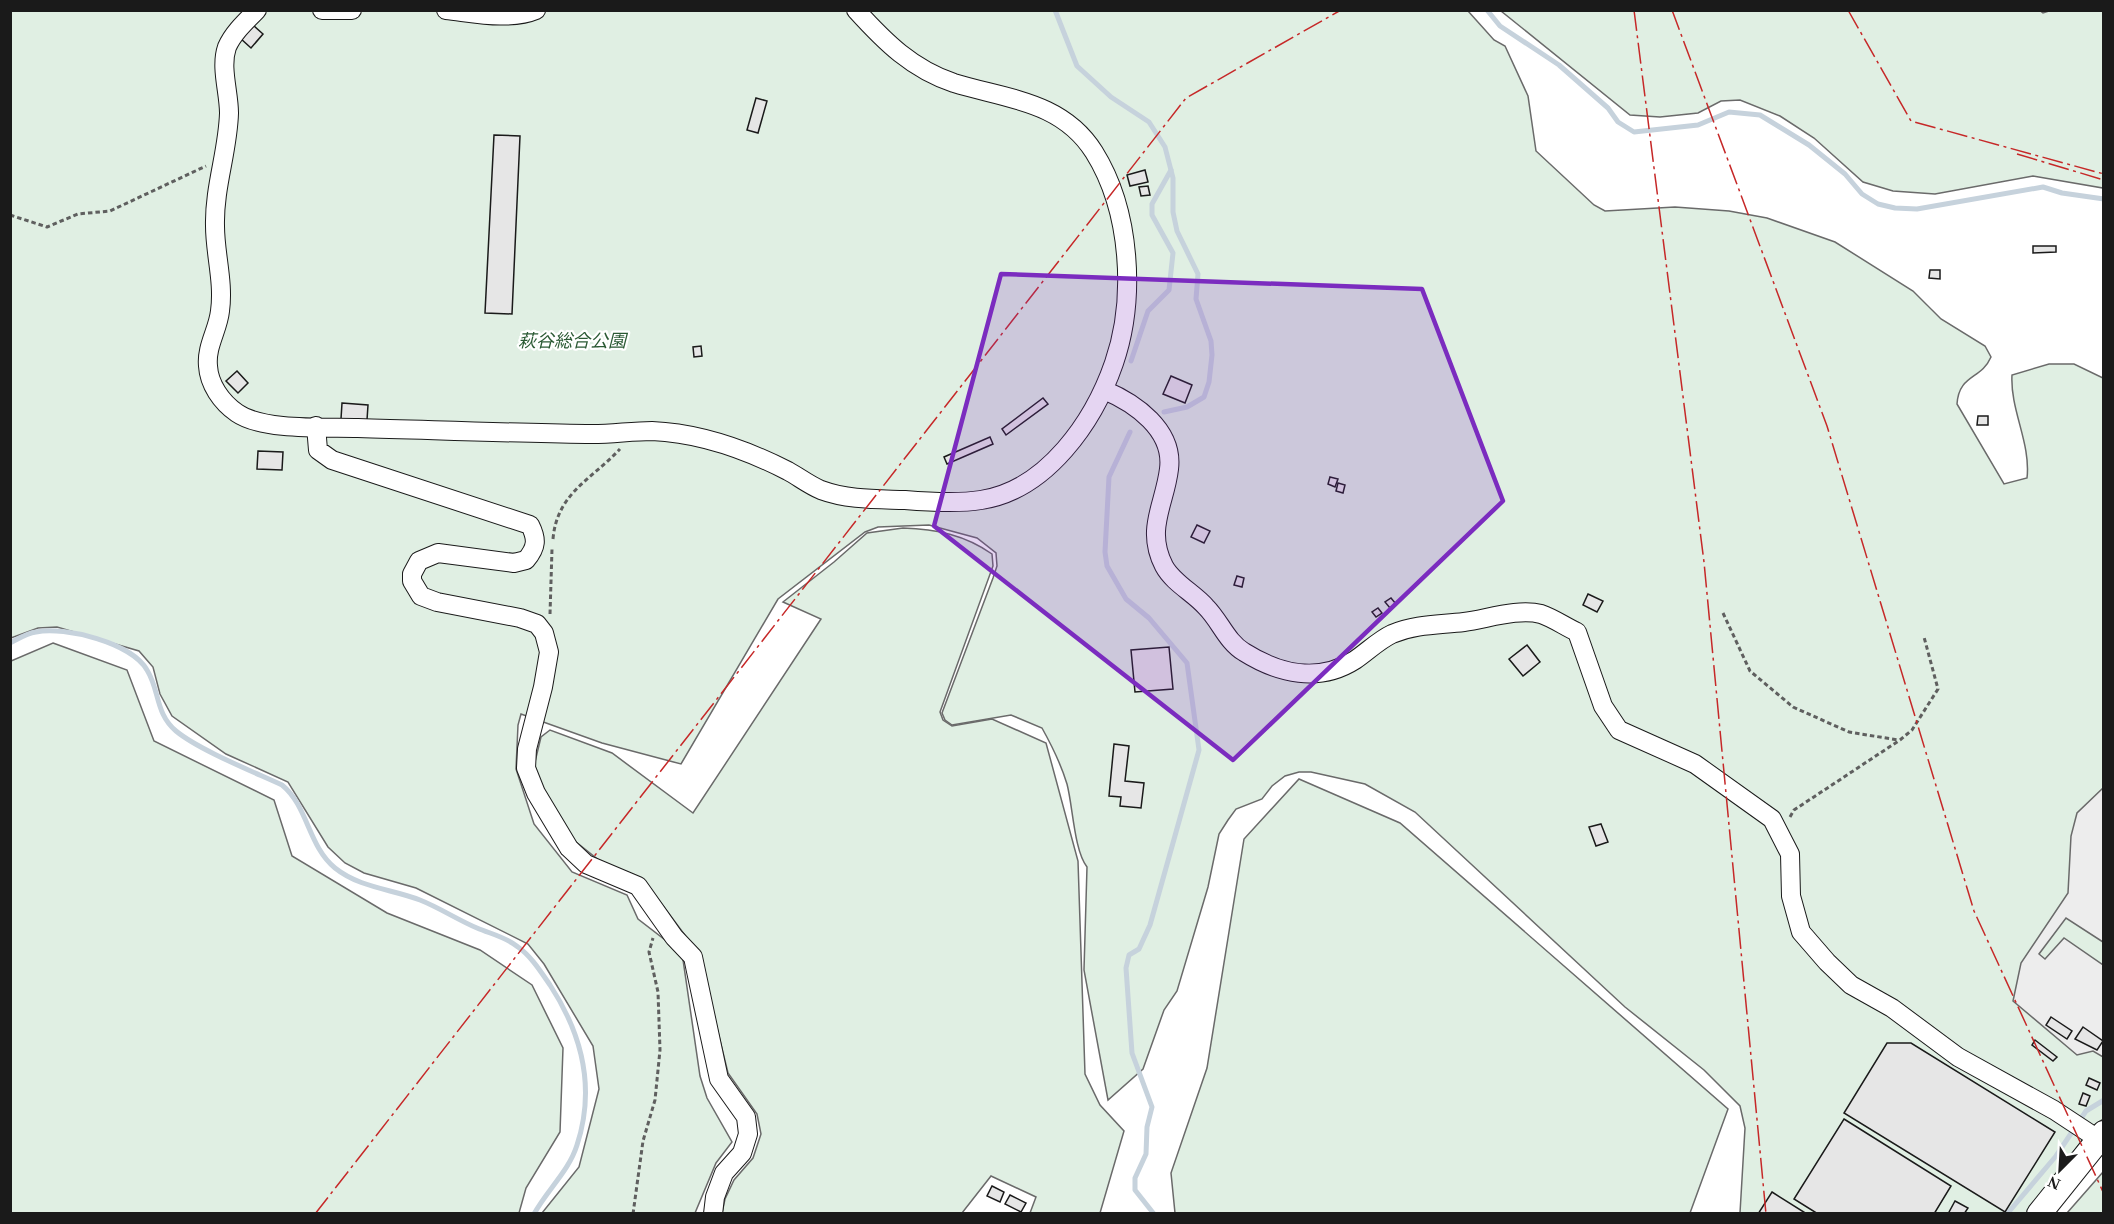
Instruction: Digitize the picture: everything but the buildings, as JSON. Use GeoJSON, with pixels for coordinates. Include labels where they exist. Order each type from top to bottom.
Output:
{"type":"FeatureCollection","features":[{"type":"Feature","properties":{"kind":"main road"},"geometry":{"type":"LineString","coordinates":[[2039,1214],[2101,1136]]}},
{"type":"Feature","properties":{"kind":"street"},"geometry":{"type":"LineString","coordinates":[[257,10],[228,44],[224,61],[229,92],[229,119],[227,140],[221,160],[215,226],[221,280],[220,310],[209,349],[207,370],[215,391],[241,416],[270,423],[474,432],[635,433],[651,431],[712,440],[748,453],[819,489],[845,497],[920,501],[982,500],[1030,482],[1073,438],[1104,390],[1118,351],[1127,300],[1122,222],[1097,156],[1084,138],[1065,120],[1037,104],[955,83],[914,64],[890,47],[856,10]]}},
{"type":"Feature","properties":{"kind":"street"},"geometry":{"type":"LineString","coordinates":[[322,10],[352,10]]}},
{"type":"Feature","properties":{"kind":"street"},"geometry":{"type":"LineString","coordinates":[[446,10],[504,15],[526,15],[536,10]]}},
{"type":"Feature","properties":{"kind":"street"},"geometry":{"type":"LineString","coordinates":[[1104,390],[1125,399],[1150,418],[1168,454],[1169,468],[1156,515],[1155,538],[1164,567],[1207,607],[1241,651],[1272,668],[1309,675],[1330,672],[1352,661],[1391,635],[1422,625],[1463,622],[1514,614],[1540,614],[1577,632],[1590,661],[1603,706],[1619,730],[1695,764],[1772,819],[1790,854],[1791,896],[1801,932],[1851,985],[1892,1008],[1958,1057],[2101,1136]]}},
{"type":"Feature","properties":{"kind":"street"},"geometry":{"type":"LineString","coordinates":[[316,426],[318,450],[332,460],[530,525],[536,536],[535,545],[526,560],[514,563],[438,553],[419,561],[411,581],[421,596],[437,602],[490,611],[537,624],[549,644],[543,687],[527,749],[526,768],[536,793],[569,848],[586,864],[638,886],[693,957],[720,1079],[746,1117],[748,1134],[742,1154],[724,1173],[713,1214]]}},
{"type":"Feature","properties":{"kind":"path"},"geometry":{"type":"LineString","coordinates":[[10,215],[47,227],[78,214],[110,211],[221,160]]}},
{"type":"Feature","properties":{"kind":"path"},"geometry":{"type":"LineString","coordinates":[[549,644],[555,520],[566,500],[635,433]]}},
{"type":"Feature","properties":{"kind":"path"},"geometry":{"type":"LineString","coordinates":[[1723,613],[1750,671],[1793,707],[1849,732],[1900,740]]}},
{"type":"Feature","properties":{"kind":"path"},"geometry":{"type":"LineString","coordinates":[[1782,835],[1794,810],[1912,730],[1938,689],[1924,637]]}},
{"type":"Feature","properties":{"kind":"path"},"geometry":{"type":"LineString","coordinates":[[633,1214],[644,1141],[655,1100],[659,1060],[658,992],[649,952],[660,916]]}},
{"type":"Feature","properties":{"kind":"highlighted area"},"geometry":{"type":"Polygon","coordinates":[[[1001,274],[1422,289],[1503,501],[1233,760],[934,526],[1001,274]]]}},
{"type":"Feature","properties":{"kind":"green space"},"geometry":{"type":"Polygon","coordinates":[[[2039,10],[2043,13],[2052,10],[2103,11],[2103,188],[2033,176],[1935,194],[1893,191],[1863,182],[1814,138],[1780,116],[1740,100],[1721,101],[1698,113],[1660,117],[1630,115],[1501,11],[2039,10]]]}},
{"type":"Feature","properties":{"kind":"green space","name":"萩谷総合公園"},"geometry":{"type":"Polygon","coordinates":[[[10,11],[1468,11],[1494,40],[1505,46],[1528,96],[1536,151],[1594,205],[1605,211],[1675,207],[1729,211],[1767,218],[1835,242],[1913,291],[1941,319],[1985,346],[1991,357],[1982,370],[1962,387],[1957,404],[2004,484],[2027,478],[2026,452],[2014,401],[2012,375],[2049,364],[2074,364],[2103,378],[2103,1119],[2093,1126],[2027,1213],[1740,1213],[1745,1128],[1740,1106],[1704,1070],[1625,1007],[1415,812],[1365,784],[1311,772],[1299,772],[1285,776],[1272,786],[1262,799],[1236,809],[1219,834],[1208,887],[1177,991],[1164,1010],[1143,1069],[1108,1100],[1084,970],[1087,867],[1079,850],[1067,784],[1053,748],[1042,728],[1011,715],[952,725],[945,720],[942,713],[993,578],[997,566],[996,553],[977,538],[929,525],[878,527],[865,532],[778,599],[681,764],[602,743],[521,714],[518,725],[516,769],[534,824],[572,872],[627,895],[638,919],[682,953],[700,1076],[707,1098],[732,1142],[716,1163],[695,1213],[542,1213],[579,1167],[599,1089],[593,1046],[544,964],[528,944],[416,888],[364,873],[345,863],[328,847],[288,782],[226,754],[172,716],[160,694],[153,667],[139,651],[57,627],[38,628],[11,638],[10,11]]]}},
{"type":"Feature","properties":{"kind":"green space"},"geometry":{"type":"Polygon","coordinates":[[[903,528],[950,534],[982,547],[992,554],[993,566],[940,712],[943,720],[952,726],[992,719],[1046,743],[1078,861],[1085,1074],[1100,1105],[1124,1131],[1100,1213],[1030,1213],[1036,1197],[991,1176],[962,1213],[722,1213],[725,1199],[734,1180],[753,1158],[761,1134],[757,1114],[728,1073],[699,954],[644,880],[600,861],[566,834],[542,793],[534,766],[541,737],[550,730],[612,753],[693,813],[821,619],[783,602],[867,533],[903,528]]]}},
{"type":"Feature","properties":{"kind":"green space"},"geometry":{"type":"Polygon","coordinates":[[[53,643],[127,670],[154,741],[274,800],[292,856],[387,913],[480,950],[532,985],[563,1048],[560,1132],[526,1188],[519,1213],[11,1213],[11,661],[53,643]]]}},
{"type":"Feature","properties":{"kind":"green space"},"geometry":{"type":"Polygon","coordinates":[[[1299,779],[1400,823],[1728,1109],[1690,1213],[1175,1213],[1171,1173],[1207,1068],[1244,839],[1299,779]]]}},
{"type":"Feature","properties":{"kind":"green space"},"geometry":{"type":"Polygon","coordinates":[[[2103,1172],[2103,1213],[2067,1213],[2103,1172]]]}},
{"type":"Feature","properties":{"kind":"shaded area"},"geometry":{"type":"Polygon","coordinates":[[[2103,788],[2103,942],[2066,918],[2039,954],[2045,959],[2064,938],[2103,965],[2103,1057],[2093,1051],[2077,1055],[2013,1001],[2021,963],[2068,893],[2071,836],[2077,813],[2103,788]]]}},
{"type":"Feature","properties":{"kind":"waterway"},"geometry":{"type":"LineString","coordinates":[[1055,10],[1077,66],[1111,97],[1149,122],[1165,147],[1173,178],[1173,212],[1177,231],[1198,274],[1196,299],[1211,341],[1212,355],[1209,382],[1204,397],[1187,407],[1164,412]]}},
{"type":"Feature","properties":{"kind":"waterway"},"geometry":{"type":"LineString","coordinates":[[1487,10],[1500,26],[1559,65],[1608,108],[1618,122],[1634,132],[1698,125],[1729,112],[1760,115],[1809,145],[1845,174],[1862,194],[1878,204],[1895,208],[1917,209],[2043,187],[2062,193],[2104,199]]}},
{"type":"Feature","properties":{"kind":"waterway"},"geometry":{"type":"LineString","coordinates":[[1131,361],[1148,311],[1169,290],[1173,253],[1152,215],[1152,204],[1171,170]]}},
{"type":"Feature","properties":{"kind":"waterway"},"geometry":{"type":"LineString","coordinates":[[1130,432],[1109,477],[1105,552],[1107,566],[1126,599],[1149,618],[1187,663],[1199,750],[1150,925],[1139,949],[1129,955],[1126,968],[1132,1053],[1152,1107],[1147,1127],[1146,1154],[1135,1178],[1135,1190],[1154,1214]]}},
{"type":"Feature","properties":{"kind":"waterway"},"geometry":{"type":"LineString","coordinates":[[10,643],[33,633],[63,632],[97,639],[127,652],[139,660],[147,670],[164,717],[169,724],[198,746],[282,785],[297,804],[319,849],[335,868],[365,884],[427,903],[508,941],[527,955],[550,985],[570,1023],[578,1042],[585,1082],[583,1123],[577,1145],[563,1172],[534,1214]]}},
{"type":"Feature","properties":{"kind":"waterway"},"geometry":{"type":"LineString","coordinates":[[2007,1214],[2056,1156],[2086,1111],[2104,1100]]}},
{"type":"Feature","properties":{"kind":"power"},"geometry":{"type":"LineString","coordinates":[[315,1214],[1186,98],[1341,10]]}},
{"type":"Feature","properties":{"kind":"power"},"geometry":{"type":"LineString","coordinates":[[1634,10],[1704,562],[1766,1214]]}},
{"type":"Feature","properties":{"kind":"power"},"geometry":{"type":"LineString","coordinates":[[1672,10],[1827,426],[1974,911],[2104,1194]]}},
{"type":"Feature","properties":{"kind":"power"},"geometry":{"type":"LineString","coordinates":[[1848,10],[1911,121],[2104,174]]}},
{"type":"Feature","properties":{"kind":"power"},"geometry":{"type":"LineString","coordinates":[[2017,154],[2104,180]]}}]}
